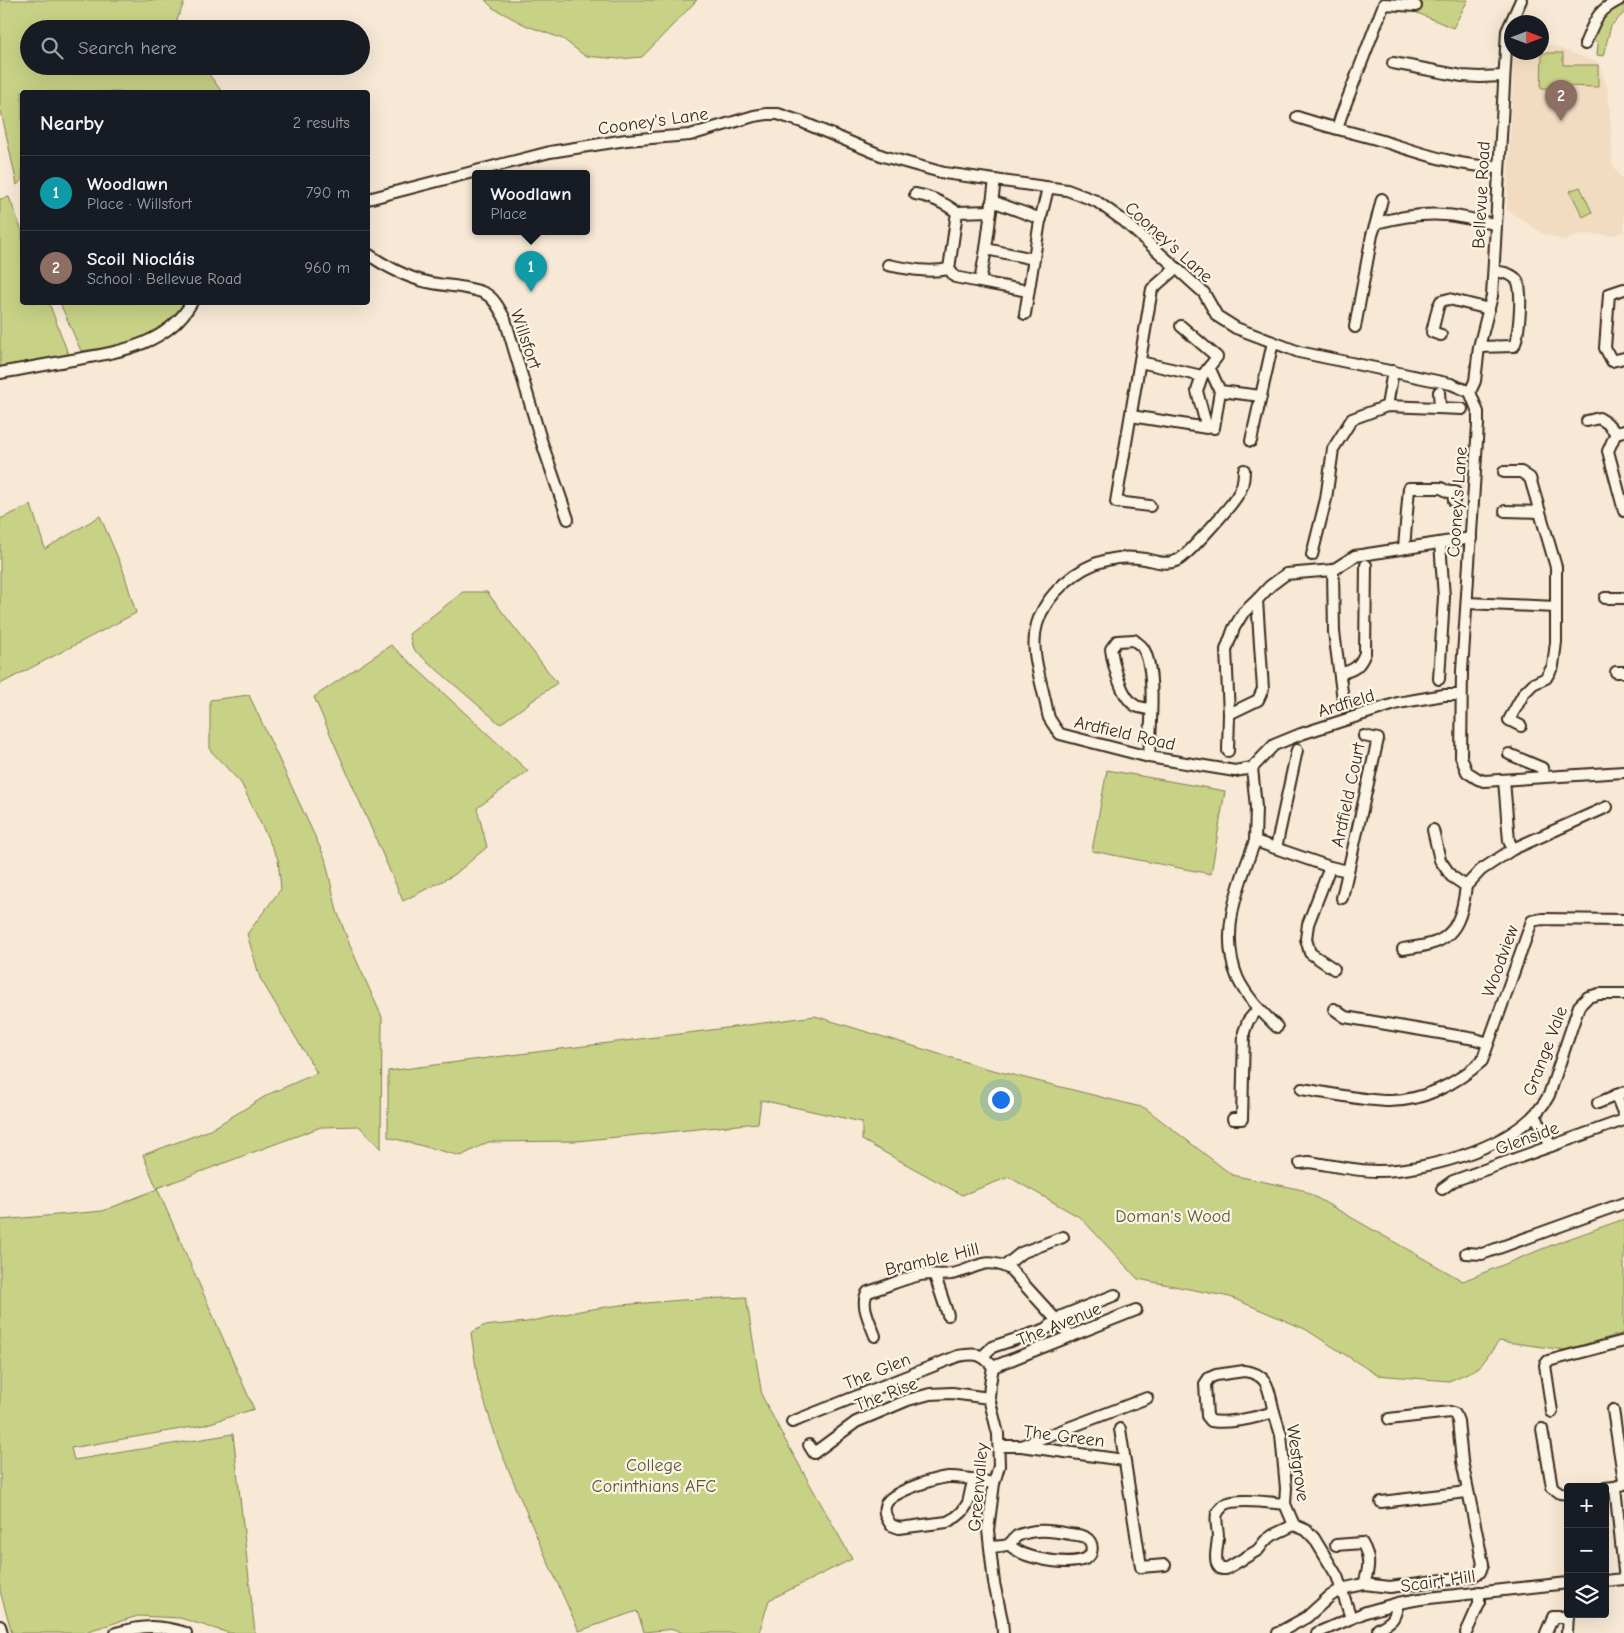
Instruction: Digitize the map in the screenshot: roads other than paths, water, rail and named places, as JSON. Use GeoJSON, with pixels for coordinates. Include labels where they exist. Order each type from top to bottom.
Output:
{"type":"FeatureCollection","features":[{"type":"Feature","properties":{"kind":"street","name":"Bellevue Road"},"geometry":{"type":"LineString","coordinates":[[1470,392],[1475,381],[1479,347],[1489,309],[1494,271],[1498,167],[1507,31],[1521,0]]}},
{"type":"Feature","properties":{"kind":"street"},"geometry":{"type":"LineString","coordinates":[[1585,44],[1599,13],[1608,5],[1619,0]]}},
{"type":"Feature","properties":{"kind":"street"},"geometry":{"type":"LineString","coordinates":[[1337,129],[1340,116],[1384,4],[1416,6]]}},
{"type":"Feature","properties":{"kind":"street"},"geometry":{"type":"LineString","coordinates":[[1393,63],[1462,76],[1504,76]]}},
{"type":"Feature","properties":{"kind":"street","name":"Cooney's Lane"},"geometry":{"type":"LineString","coordinates":[[480,170],[550,152],[626,140],[690,135],[767,114],[789,116],[883,156],[944,173],[1067,190],[1096,201],[1124,221],[1204,293],[1217,316],[1236,328],[1300,352],[1451,384],[1470,392],[1478,412],[1478,426],[1461,695],[1461,757],[1467,772],[1484,781],[1624,772]]}},
{"type":"Feature","properties":{"kind":"street"},"geometry":{"type":"LineString","coordinates":[[1297,117],[1326,127],[1348,131],[1446,160],[1477,167],[1498,167]]}},
{"type":"Feature","properties":{"kind":"street","name":"Cooney's Lane"},"geometry":{"type":"LineString","coordinates":[[370,198],[472,172]]}},
{"type":"Feature","properties":{"kind":"street"},"geometry":{"type":"LineString","coordinates":[[980,282],[995,180]]}},
{"type":"Feature","properties":{"kind":"street"},"geometry":{"type":"LineString","coordinates":[[1025,314],[1048,188]]}},
{"type":"Feature","properties":{"kind":"street"},"geometry":{"type":"LineString","coordinates":[[915,194],[923,195],[945,204],[957,212],[992,206],[1041,219]]}},
{"type":"Feature","properties":{"kind":"street"},"geometry":{"type":"LineString","coordinates":[[1356,328],[1372,235],[1382,199]]}},
{"type":"Feature","properties":{"kind":"street"},"geometry":{"type":"LineString","coordinates":[[957,212],[949,270],[955,277],[1028,291]]}},
{"type":"Feature","properties":{"kind":"street"},"geometry":{"type":"LineString","coordinates":[[1376,223],[1428,214],[1447,215],[1495,224]]}},
{"type":"Feature","properties":{"kind":"street"},"geometry":{"type":"LineString","coordinates":[[986,249],[1034,259]]}},
{"type":"Feature","properties":{"kind":"street","name":"Willsfort"},"geometry":{"type":"LineString","coordinates":[[370,255],[410,277],[484,293],[492,299],[505,319],[541,440],[568,519]]}},
{"type":"Feature","properties":{"kind":"street"},"geometry":{"type":"LineString","coordinates":[[888,265],[919,271],[937,272],[949,270]]}},
{"type":"Feature","properties":{"kind":"street"},"geometry":{"type":"LineString","coordinates":[[1150,506],[1116,502],[1152,289],[1176,268]]}},
{"type":"Feature","properties":{"kind":"street"},"geometry":{"type":"LineString","coordinates":[[1479,347],[1514,346],[1517,339],[1520,291],[1518,280],[1510,274],[1494,271]]}},
{"type":"Feature","properties":{"kind":"street"},"geometry":{"type":"LineString","coordinates":[[1624,289],[1609,294],[1606,348],[1612,361],[1624,358]]}},
{"type":"Feature","properties":{"kind":"street"},"geometry":{"type":"LineString","coordinates":[[1440,335],[1432,332],[1441,301],[1449,299],[1489,309]]}},
{"type":"Feature","properties":{"kind":"street"},"geometry":{"type":"LineString","coordinates":[[0,373],[129,349],[168,331],[186,313],[190,305]]}},
{"type":"Feature","properties":{"kind":"street"},"geometry":{"type":"LineString","coordinates":[[1130,416],[1207,428],[1197,391],[1205,372],[1217,357],[1181,326]]}},
{"type":"Feature","properties":{"kind":"street"},"geometry":{"type":"LineString","coordinates":[[1251,441],[1273,342]]}},
{"type":"Feature","properties":{"kind":"street"},"geometry":{"type":"LineString","coordinates":[[1140,362],[1205,372],[1220,391],[1261,396]]}},
{"type":"Feature","properties":{"kind":"street"},"geometry":{"type":"LineString","coordinates":[[1386,406],[1393,371]]}},
{"type":"Feature","properties":{"kind":"street"},"geometry":{"type":"LineString","coordinates":[[1214,428],[1220,391]]}},
{"type":"Feature","properties":{"kind":"street"},"geometry":{"type":"LineString","coordinates":[[1439,392],[1440,408]]}},
{"type":"Feature","properties":{"kind":"street"},"geometry":{"type":"LineString","coordinates":[[1312,555],[1326,499],[1333,449],[1352,419],[1386,406],[1462,409]]}},
{"type":"Feature","properties":{"kind":"street"},"geometry":{"type":"LineString","coordinates":[[1587,421],[1598,418],[1620,432],[1608,451],[1624,511]]}},
{"type":"Feature","properties":{"kind":"street","name":"Ardfield Road"},"geometry":{"type":"LineString","coordinates":[[1244,470],[1243,485],[1237,496],[1178,560],[1169,563],[1160,563],[1146,559],[1120,558],[1108,560],[1090,566],[1071,578],[1056,592],[1043,610],[1037,625],[1034,650],[1049,717],[1060,734],[1149,757],[1235,771],[1252,768]]}},
{"type":"Feature","properties":{"kind":"street"},"geometry":{"type":"LineString","coordinates":[[1504,472],[1521,472],[1530,478],[1556,567],[1556,642],[1553,666],[1546,678],[1533,684],[1524,693],[1509,720],[1521,726]]}},
{"type":"Feature","properties":{"kind":"street"},"geometry":{"type":"LineString","coordinates":[[1404,548],[1409,488],[1441,488],[1455,492],[1454,501]]}},
{"type":"Feature","properties":{"kind":"street"},"geometry":{"type":"LineString","coordinates":[[1505,511],[1540,512]]}},
{"type":"Feature","properties":{"kind":"street"},"geometry":{"type":"LineString","coordinates":[[1228,751],[1230,714],[1226,650],[1234,628],[1243,614],[1270,586],[1286,574],[1332,570],[1355,556],[1471,538]]}},
{"type":"Feature","properties":{"kind":"street"},"geometry":{"type":"LineString","coordinates":[[1439,679],[1444,597],[1440,543]]}},
{"type":"Feature","properties":{"kind":"street"},"geometry":{"type":"LineString","coordinates":[[1340,673],[1355,668],[1361,662],[1364,653],[1366,565]]}},
{"type":"Feature","properties":{"kind":"street"},"geometry":{"type":"LineString","coordinates":[[1332,570],[1334,632],[1344,706]]}},
{"type":"Feature","properties":{"kind":"street"},"geometry":{"type":"LineString","coordinates":[[1605,598],[1624,598]]}},
{"type":"Feature","properties":{"kind":"street"},"geometry":{"type":"LineString","coordinates":[[1230,714],[1258,700],[1263,690],[1257,600]]}},
{"type":"Feature","properties":{"kind":"street"},"geometry":{"type":"LineString","coordinates":[[1467,603],[1556,607]]}},
{"type":"Feature","properties":{"kind":"street"},"geometry":{"type":"LineString","coordinates":[[1149,757],[1151,710],[1151,687],[1148,664],[1142,648],[1134,640],[1117,641],[1111,649],[1114,670],[1126,695],[1135,706],[1151,710]]}},
{"type":"Feature","properties":{"kind":"street","name":"Ardfield"},"geometry":{"type":"LineString","coordinates":[[1252,768],[1274,745],[1301,734],[1398,703],[1444,695],[1461,695]]}},
{"type":"Feature","properties":{"kind":"street","name":"Ardfield Court"},"geometry":{"type":"LineString","coordinates":[[1348,871],[1378,739],[1364,736]]}},
{"type":"Feature","properties":{"kind":"street"},"geometry":{"type":"LineString","coordinates":[[1276,848],[1297,750]]}},
{"type":"Feature","properties":{"kind":"street"},"geometry":{"type":"LineString","coordinates":[[1509,754],[1542,768],[1542,777]]}},
{"type":"Feature","properties":{"kind":"street"},"geometry":{"type":"LineString","coordinates":[[1252,768],[1256,807],[1255,841],[1233,904],[1231,940],[1233,961],[1238,980],[1258,1009],[1276,1028]]}},
{"type":"Feature","properties":{"kind":"street"},"geometry":{"type":"LineString","coordinates":[[1504,780],[1509,841],[1513,849]]}},
{"type":"Feature","properties":{"kind":"street"},"geometry":{"type":"LineString","coordinates":[[1403,949],[1431,944],[1454,928],[1460,917],[1466,886],[1481,870],[1513,849],[1608,807]]}},
{"type":"Feature","properties":{"kind":"street"},"geometry":{"type":"LineString","coordinates":[[1434,830],[1440,860],[1451,876],[1466,886]]}},
{"type":"Feature","properties":{"kind":"street"},"geometry":{"type":"LineString","coordinates":[[1255,841],[1330,867],[1348,871],[1342,898]]}},
{"type":"Feature","properties":{"kind":"street"},"geometry":{"type":"LineString","coordinates":[[1330,867],[1308,924],[1306,939],[1310,953],[1334,969]]}},
{"type":"Feature","properties":{"kind":"street","name":"Woodview"},"geometry":{"type":"LineString","coordinates":[[1488,1043],[1532,921],[1542,919],[1624,920]]}},
{"type":"Feature","properties":{"kind":"street","name":"Grange Vale"},"geometry":{"type":"LineString","coordinates":[[1300,1163],[1308,1162],[1375,1171],[1399,1170],[1437,1164],[1491,1144],[1514,1131],[1542,1107],[1549,1095],[1579,1006],[1588,998],[1600,994],[1624,994]]}},
{"type":"Feature","properties":{"kind":"street"},"geometry":{"type":"LineString","coordinates":[[1233,1119],[1242,1119],[1244,1032],[1248,1021],[1258,1009]]}},
{"type":"Feature","properties":{"kind":"street"},"geometry":{"type":"LineString","coordinates":[[1302,1090],[1386,1101],[1412,1098],[1444,1088],[1465,1076],[1482,1061],[1488,1043],[1475,1039],[1345,1017],[1334,1009]]}},
{"type":"Feature","properties":{"kind":"street"},"geometry":{"type":"LineString","coordinates":[[1598,1103],[1620,1094],[1624,1115]]}},
{"type":"Feature","properties":{"kind":"street"},"geometry":{"type":"LineString","coordinates":[[1534,1115],[1552,1146]]}},
{"type":"Feature","properties":{"kind":"street","name":"Glenside"},"geometry":{"type":"LineString","coordinates":[[1442,1189],[1453,1181],[1624,1120]]}},
{"type":"Feature","properties":{"kind":"street"},"geometry":{"type":"LineString","coordinates":[[1466,1253],[1482,1254],[1624,1203]]}},
{"type":"Feature","properties":{"kind":"street"},"geometry":{"type":"LineString","coordinates":[[1006,1266],[1021,1253],[1063,1237]]}},
{"type":"Feature","properties":{"kind":"street","name":"Bramble Hill"},"geometry":{"type":"LineString","coordinates":[[875,1336],[864,1303],[864,1296],[868,1292],[921,1275],[952,1274],[986,1263],[1000,1264],[1010,1269],[1071,1336]]}},
{"type":"Feature","properties":{"kind":"street"},"geometry":{"type":"LineString","coordinates":[[935,1276],[948,1315]]}},
{"type":"Feature","properties":{"kind":"street"},"geometry":{"type":"LineString","coordinates":[[993,1367],[986,1359],[979,1355],[992,1347],[1046,1328],[1062,1316],[1115,1295]]}},
{"type":"Feature","properties":{"kind":"street","name":"The Avenue"},"geometry":{"type":"LineString","coordinates":[[993,1367],[1136,1310]]}},
{"type":"Feature","properties":{"kind":"street"},"geometry":{"type":"LineString","coordinates":[[1552,1412],[1544,1365],[1548,1360],[1624,1341]]}},
{"type":"Feature","properties":{"kind":"street","name":"The Glen"},"geometry":{"type":"LineString","coordinates":[[792,1422],[958,1356],[979,1355]]}},
{"type":"Feature","properties":{"kind":"street","name":"Greenvalley"},"geometry":{"type":"LineString","coordinates":[[993,1367],[990,1398],[998,1434],[999,1466],[994,1483],[988,1530],[994,1583],[1003,1633]]}},
{"type":"Feature","properties":{"kind":"street"},"geometry":{"type":"LineString","coordinates":[[1244,1371],[1252,1372],[1260,1376],[1267,1384],[1274,1412],[1263,1416],[1222,1422],[1211,1421],[1206,1416],[1205,1384],[1209,1378],[1216,1375],[1244,1371]]}},
{"type":"Feature","properties":{"kind":"street","name":"The Rise"},"geometry":{"type":"LineString","coordinates":[[808,1444],[814,1453],[856,1422],[908,1400],[930,1394],[952,1393],[990,1398]]}},
{"type":"Feature","properties":{"kind":"street"},"geometry":{"type":"LineString","coordinates":[[1021,1446],[1147,1398]]}},
{"type":"Feature","properties":{"kind":"street"},"geometry":{"type":"LineString","coordinates":[[1613,1410],[1624,1571]]}},
{"type":"Feature","properties":{"kind":"street","name":"Westgrove"},"geometry":{"type":"LineString","coordinates":[[1274,1412],[1281,1435],[1286,1504],[1294,1525],[1306,1530],[1314,1538],[1337,1576],[1351,1618]]}},
{"type":"Feature","properties":{"kind":"street"},"geometry":{"type":"LineString","coordinates":[[1278,1633],[1307,1617],[1341,1589],[1364,1584],[1390,1587],[1473,1576],[1480,1572],[1483,1564],[1467,1492],[1458,1421],[1455,1414],[1450,1412],[1389,1419]]}},
{"type":"Feature","properties":{"kind":"street"},"geometry":{"type":"LineString","coordinates":[[1120,1429],[1141,1567],[1165,1565]]}},
{"type":"Feature","properties":{"kind":"street"},"geometry":{"type":"LineString","coordinates":[[1542,1429],[1552,1487],[1560,1494],[1564,1494]]}},
{"type":"Feature","properties":{"kind":"street","name":"The Green"},"geometry":{"type":"LineString","coordinates":[[999,1446],[1021,1446],[1124,1460]]}},
{"type":"Feature","properties":{"kind":"street"},"geometry":{"type":"LineString","coordinates":[[973,1481],[968,1503],[962,1512],[947,1522],[899,1528],[891,1525],[885,1514],[885,1505],[891,1497],[915,1486],[940,1478],[950,1477],[994,1483]]}},
{"type":"Feature","properties":{"kind":"street"},"geometry":{"type":"LineString","coordinates":[[1381,1502],[1467,1492]]}},
{"type":"Feature","properties":{"kind":"street"},"geometry":{"type":"LineString","coordinates":[[1286,1504],[1244,1501],[1229,1502],[1221,1508],[1216,1518],[1218,1536],[1217,1563],[1219,1567],[1226,1569],[1258,1550],[1273,1534],[1294,1525]]}},
{"type":"Feature","properties":{"kind":"street"},"geometry":{"type":"LineString","coordinates":[[990,1547],[1009,1544],[1018,1536],[1038,1530],[1047,1530],[1083,1536],[1090,1542],[1092,1548],[1088,1558],[1059,1562],[1018,1552],[1009,1544]]}},
{"type":"Feature","properties":{"kind":"street"},"geometry":{"type":"LineString","coordinates":[[1336,1545],[1362,1543],[1369,1560],[1364,1584]]}},
{"type":"Feature","properties":{"kind":"street"},"geometry":{"type":"LineString","coordinates":[[1609,1581],[1624,1580]]}},
{"type":"Feature","properties":{"kind":"street","name":"Scairt Hill"},"geometry":{"type":"LineString","coordinates":[[1317,1633],[1366,1612],[1398,1603],[1479,1592],[1564,1584]]}},
{"type":"Feature","properties":{"kind":"street"},"geometry":{"type":"LineString","coordinates":[[1466,1633],[1479,1604],[1479,1592]]}},
{"type":"Feature","properties":{"kind":"street"},"geometry":{"type":"LineString","coordinates":[[1378,1629],[1392,1621],[1396,1616],[1398,1603]]}},
{"type":"Feature","properties":{"kind":"street"},"geometry":{"type":"LineString","coordinates":[[1546,1633],[1553,1617],[1564,1616]]}},
{"type":"Feature","properties":{"kind":"street"},"geometry":{"type":"LineString","coordinates":[[1567,1633],[1568,1618]]}},
{"type":"Feature","properties":{"kind":"street"},"geometry":{"type":"LineString","coordinates":[[0,1626],[2,1633]]}},
{"type":"Feature","properties":{"kind":"street"},"geometry":{"type":"LineString","coordinates":[[116,1633],[144,1626],[158,1626],[186,1633]]}},
{"type":"Feature","properties":{"kind":"place","name":"Scoil Niocláis"},"geometry":{"type":"Point","coordinates":[1561,121]}},
{"type":"Feature","properties":{"kind":"place","name":"Woodlawn"},"geometry":{"type":"Point","coordinates":[531,292]}},
{"type":"Feature","properties":{"kind":"park label","name":"Doman's Wood"},"geometry":{"type":"Point","coordinates":[1173,1216]}},
{"type":"Feature","properties":{"kind":"park label","name":"College Corinthians AFC"},"geometry":{"type":"Point","coordinates":[654,1475]}}]}
